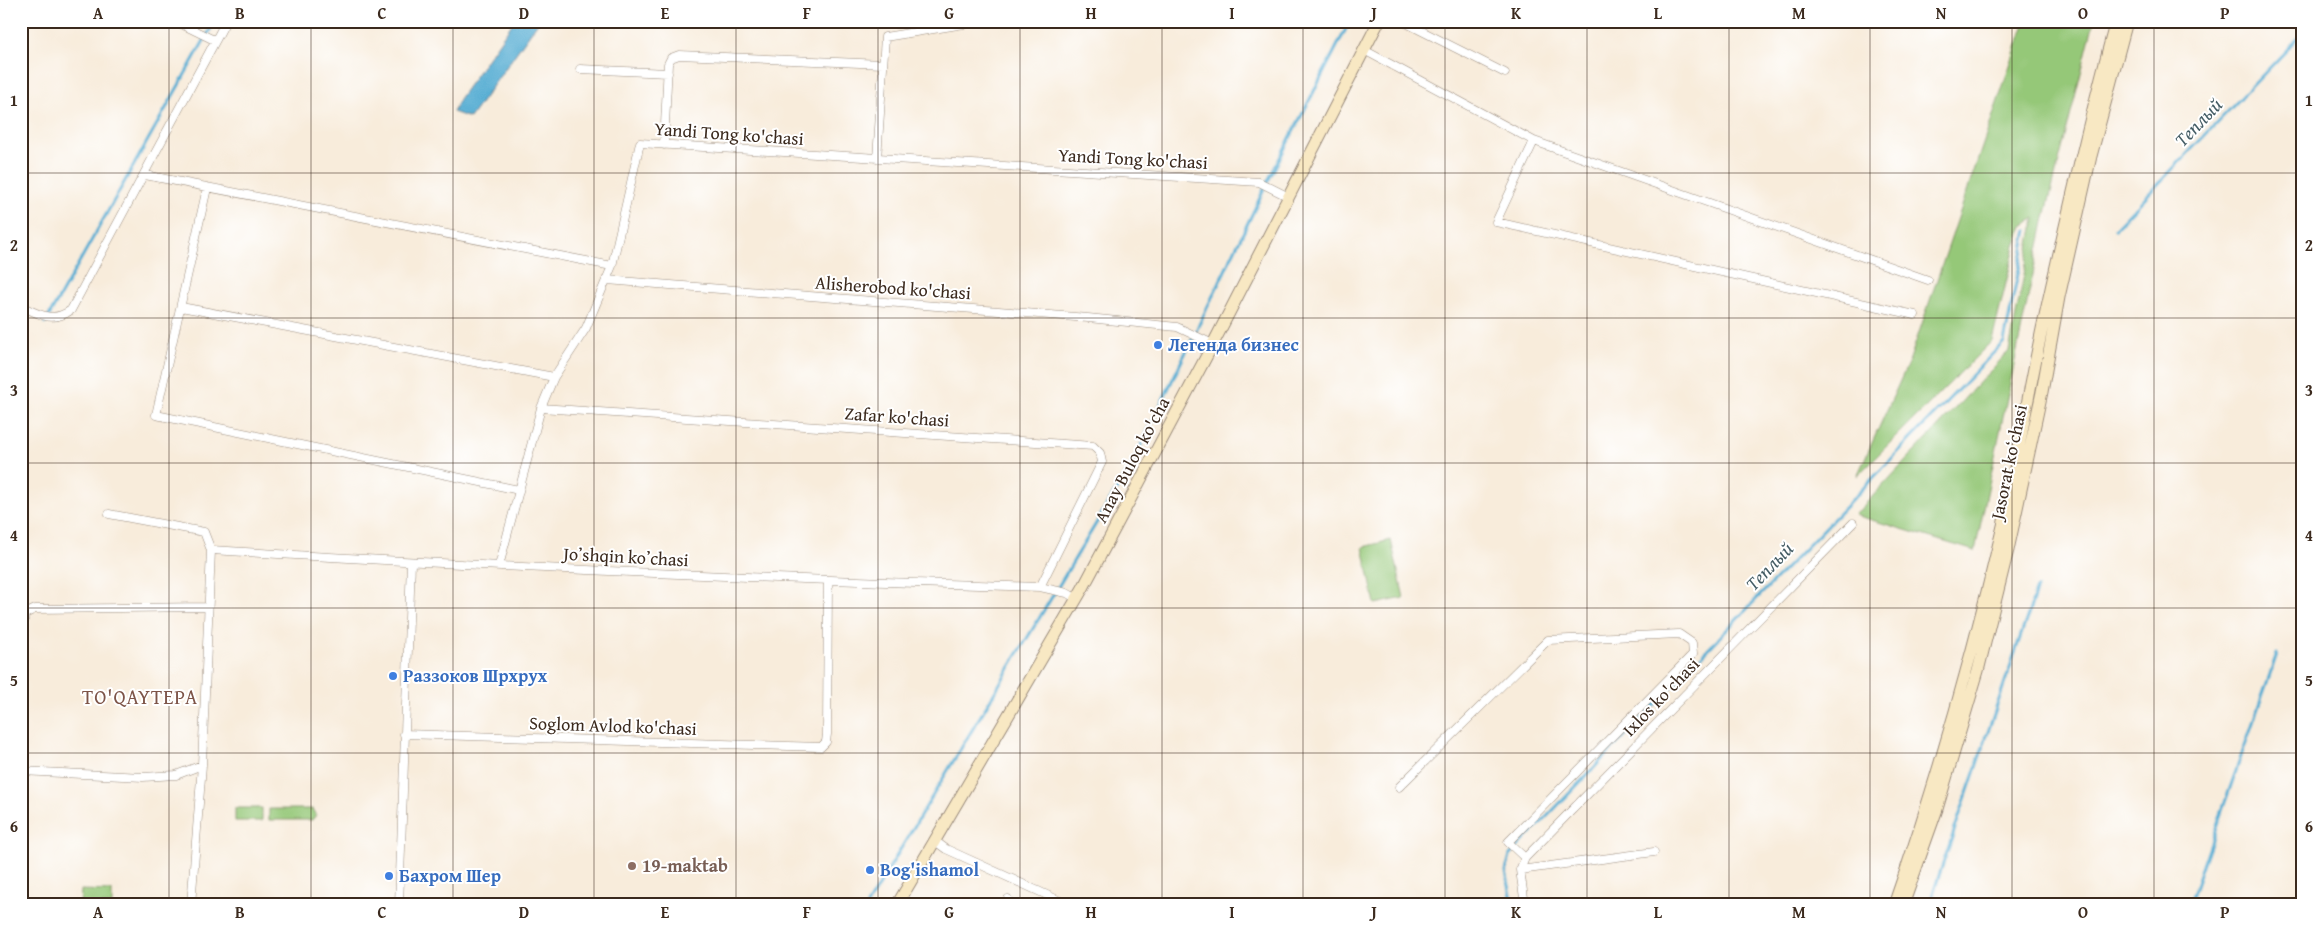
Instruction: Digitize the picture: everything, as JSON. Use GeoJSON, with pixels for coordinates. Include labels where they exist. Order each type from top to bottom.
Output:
{"type":"FeatureCollection","features":[{"type":"Feature","properties":{"kind":"main road","name":"Anay Buloq ko'cha"},"geometry":{"type":"LineString","coordinates":[[898,904],[1072,596],[1209,342],[1284,194],[1379,21]]}},
{"type":"Feature","properties":{"kind":"main road","name":"Jasorat koʻchasi"},"geometry":{"type":"LineString","coordinates":[[1894,905],[1948,738],[1980,624],[2003,523],[2044,320],[2093,104],[2116,21]]}},
{"type":"Feature","properties":{"kind":"main road","name":"Jasorat koʻchasi"},"geometry":{"type":"LineString","coordinates":[[1904,905],[1937,809],[1978,671],[2008,550],[2042,392],[2059,297],[2087,175],[2127,21]]}},
{"type":"Feature","properties":{"kind":"street"},"geometry":{"type":"LineString","coordinates":[[175,21],[209,38]]}},
{"type":"Feature","properties":{"kind":"street"},"geometry":{"type":"LineString","coordinates":[[21,306],[44,316],[62,317],[71,310],[145,175],[209,38],[226,21]]}},
{"type":"Feature","properties":{"kind":"street"},"geometry":{"type":"LineString","coordinates":[[877,159],[885,38],[982,21]]}},
{"type":"Feature","properties":{"kind":"street"},"geometry":{"type":"LineString","coordinates":[[1402,21],[1505,73]]}},
{"type":"Feature","properties":{"kind":"street"},"geometry":{"type":"LineString","coordinates":[[1364,50],[1534,141],[1928,280]]}},
{"type":"Feature","properties":{"kind":"street"},"geometry":{"type":"LineString","coordinates":[[664,145],[668,73],[671,58],[679,55],[883,64]]}},
{"type":"Feature","properties":{"kind":"street"},"geometry":{"type":"LineString","coordinates":[[580,69],[668,73]]}},
{"type":"Feature","properties":{"kind":"street"},"geometry":{"type":"LineString","coordinates":[[1534,141],[1496,222],[1915,315]]}},
{"type":"Feature","properties":{"kind":"street","name":"Yandi Tong ko'chasi"},"geometry":{"type":"LineString","coordinates":[[499,566],[540,408],[554,377],[586,328],[612,266],[640,143],[1264,183],[1284,194]]}},
{"type":"Feature","properties":{"kind":"street"},"geometry":{"type":"LineString","coordinates":[[145,175],[612,266]]}},
{"type":"Feature","properties":{"kind":"street"},"geometry":{"type":"LineString","coordinates":[[207,188],[156,415],[519,490]]}},
{"type":"Feature","properties":{"kind":"street","name":"Alisherobod ko'chasi"},"geometry":{"type":"LineString","coordinates":[[607,280],[1088,318],[1177,327],[1209,342]]}},
{"type":"Feature","properties":{"kind":"street"},"geometry":{"type":"LineString","coordinates":[[181,307],[554,377]]}},
{"type":"Feature","properties":{"kind":"street","name":"Zafar ko'chasi"},"geometry":{"type":"LineString","coordinates":[[540,408],[1093,446],[1100,453],[1102,462],[1040,587]]}},
{"type":"Feature","properties":{"kind":"street"},"geometry":{"type":"LineString","coordinates":[[109,514],[204,532],[211,550],[202,765],[191,905]]}},
{"type":"Feature","properties":{"kind":"street","name":"Ixlos ko'chasi"},"geometry":{"type":"LineString","coordinates":[[1520,870],[1525,858],[1853,523]]}},
{"type":"Feature","properties":{"kind":"street","name":"Joʼshqin koʼchasi"},"geometry":{"type":"LineString","coordinates":[[211,550],[411,562],[828,581],[1040,587],[1072,596]]}},
{"type":"Feature","properties":{"kind":"street"},"geometry":{"type":"LineString","coordinates":[[399,905],[411,562]]}},
{"type":"Feature","properties":{"kind":"street","name":"Soglom Avlod ko'chasi"},"geometry":{"type":"LineString","coordinates":[[404,734],[821,747],[826,742],[827,734],[828,581]]}},
{"type":"Feature","properties":{"kind":"street"},"geometry":{"type":"LineString","coordinates":[[21,639],[25,614],[35,609],[208,607]]}},
{"type":"Feature","properties":{"kind":"street"},"geometry":{"type":"LineString","coordinates":[[1399,787],[1548,640],[1679,634],[1692,643],[1692,654],[1508,842],[1525,858]]}},
{"type":"Feature","properties":{"kind":"street"},"geometry":{"type":"LineString","coordinates":[[21,771],[143,777],[176,774],[202,765]]}},
{"type":"Feature","properties":{"kind":"street"},"geometry":{"type":"LineString","coordinates":[[934,841],[1069,905]]}},
{"type":"Feature","properties":{"kind":"street"},"geometry":{"type":"LineString","coordinates":[[1525,905],[1520,870],[1654,852]]}},
{"type":"Feature","properties":{"kind":"green space"},"geometry":{"type":"Polygon","coordinates":[[[2025,21],[2094,21],[2045,217],[1975,551],[1855,515],[2009,351],[2035,218],[2023,226],[2015,246],[1992,341],[1857,476],[1910,359],[2025,21]]]}},
{"type":"Feature","properties":{"kind":"green space"},"geometry":{"type":"Polygon","coordinates":[[[1391,540],[1404,598],[1375,604],[1363,547],[1391,540]]]}},
{"type":"Feature","properties":{"kind":"green space"},"geometry":{"type":"Polygon","coordinates":[[[235,808],[262,808],[262,821],[235,821],[235,808]]]}},
{"type":"Feature","properties":{"kind":"green space"},"geometry":{"type":"Polygon","coordinates":[[[269,809],[312,809],[316,815],[312,820],[269,820],[269,809]]]}},
{"type":"Feature","properties":{"kind":"green space"},"geometry":{"type":"Polygon","coordinates":[[[81,890],[112,891],[112,905],[80,905],[81,890]]]}},
{"type":"Feature","properties":{"kind":"water"},"geometry":{"type":"Polygon","coordinates":[[[514,21],[539,21],[470,118],[453,112],[459,99],[514,21]]]}},
{"type":"Feature","properties":{"kind":"waterway"},"geometry":{"type":"LineString","coordinates":[[45,323],[215,21]]}},
{"type":"Feature","properties":{"kind":"waterway"},"geometry":{"type":"LineString","coordinates":[[867,905],[1133,462],[1268,181],[1350,21]]}},
{"type":"Feature","properties":{"kind":"waterway","name":"Теплый"},"geometry":{"type":"LineString","coordinates":[[2115,229],[2302,34]]}},
{"type":"Feature","properties":{"kind":"waterway","name":"Теплый"},"geometry":{"type":"LineString","coordinates":[[1513,905],[1506,871],[1510,855],[2004,342],[2027,230]]}},
{"type":"Feature","properties":{"kind":"waterway"},"geometry":{"type":"LineString","coordinates":[[1929,905],[2037,588]]}},
{"type":"Feature","properties":{"kind":"waterway"},"geometry":{"type":"LineString","coordinates":[[2189,905],[2277,654]]}},
{"type":"Feature","properties":{"kind":"place","name":"Легенда бизнес"},"geometry":{"type":"Point","coordinates":[1158,345]}},
{"type":"Feature","properties":{"kind":"place","name":"Раззоков Шрхрух"},"geometry":{"type":"Point","coordinates":[393,676]}},
{"type":"Feature","properties":{"kind":"place","name":"19-maktab"},"geometry":{"type":"Point","coordinates":[632,866]}},
{"type":"Feature","properties":{"kind":"place","name":"Bog'ishamol"},"geometry":{"type":"Point","coordinates":[870,870]}},
{"type":"Feature","properties":{"kind":"place","name":"Бахром Шер"},"geometry":{"type":"Point","coordinates":[389,876]}},
{"type":"Feature","properties":{"kind":"district","name":"TO'QAYTEPA"},"geometry":{"type":"Point","coordinates":[140,697]}}]}
